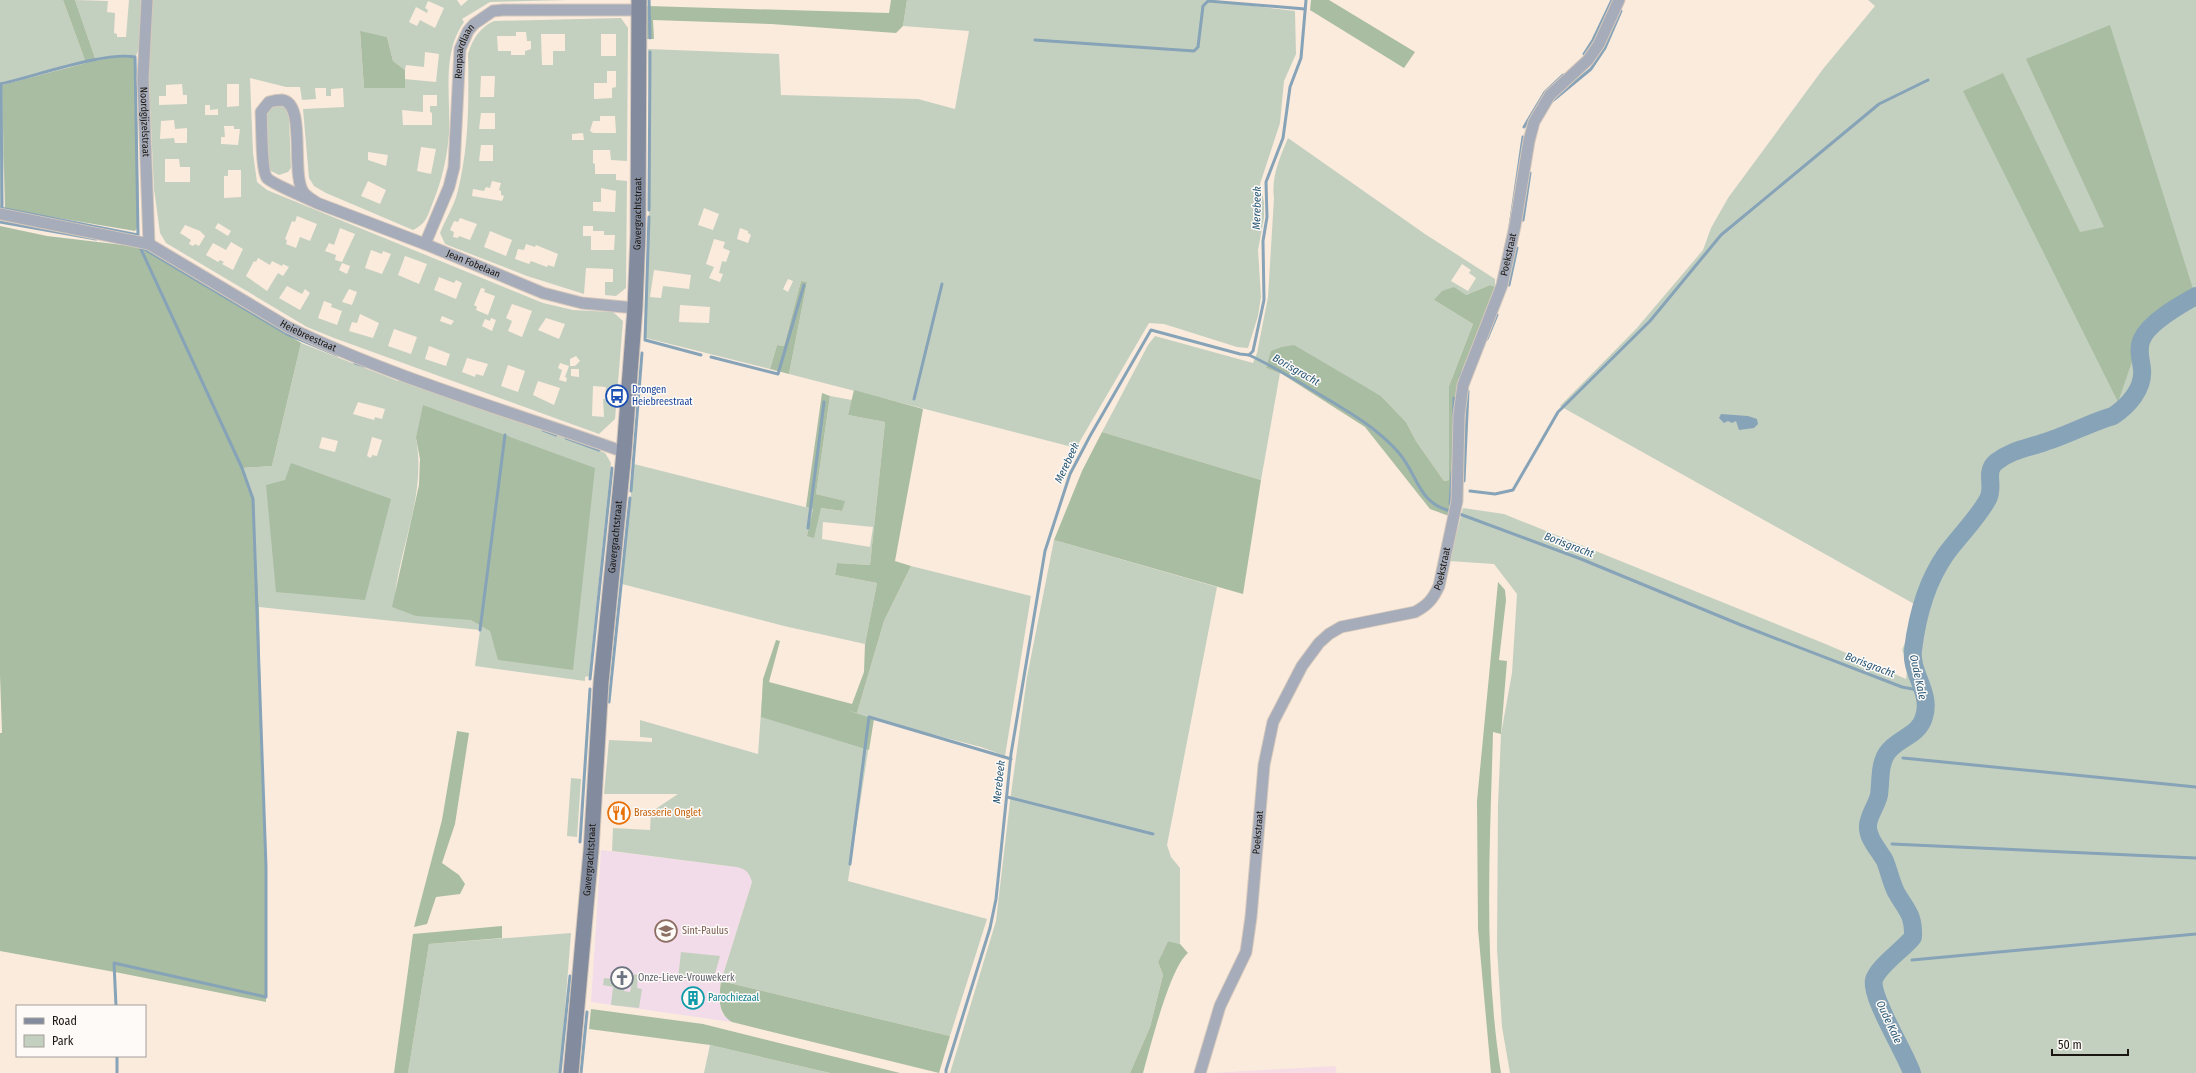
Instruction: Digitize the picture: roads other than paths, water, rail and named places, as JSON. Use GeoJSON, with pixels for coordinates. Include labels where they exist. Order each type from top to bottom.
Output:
{"type":"FeatureCollection","features":[{"type":"Feature","properties":{"kind":"street","name":"Noordgijzelstraat"},"geometry":{"type":"LineString","coordinates":[[147,0],[143,79],[149,244]]}},
{"type":"Feature","properties":{"kind":"street","name":"Poekstraat"},"geometry":{"type":"LineString","coordinates":[[1200,1073],[1220,1006],[1246,952],[1251,917],[1264,765],[1273,722],[1302,666],[1319,643],[1329,634],[1341,627],[1411,613],[1425,607],[1433,599],[1439,586],[1454,514],[1459,415],[1463,385],[1502,285],[1515,226],[1529,141],[1534,122],[1550,95],[1588,60],[1599,44],[1619,0]]}},
{"type":"Feature","properties":{"kind":"street","name":"Renpaardlaan"},"geometry":{"type":"LineString","coordinates":[[425,244],[449,187],[454,167],[460,49],[471,27],[483,16],[493,11],[639,5]]}},
{"type":"Feature","properties":{"kind":"street","name":"Gavergrachtstraat"},"geometry":{"type":"LineString","coordinates":[[571,1073],[590,851],[601,683],[624,452],[635,308],[638,234],[639,5]]}},
{"type":"Feature","properties":{"kind":"street","name":"Jean Fobelaan"},"geometry":{"type":"LineString","coordinates":[[317,203],[304,194],[299,178],[296,122],[293,110],[289,103],[283,100],[270,102],[261,112],[265,175],[267,179],[278,186],[289,189],[317,203],[425,244],[543,293],[582,303],[635,308]]}},
{"type":"Feature","properties":{"kind":"street","name":"Heiebreestraat"},"geometry":{"type":"LineString","coordinates":[[0,214],[149,244],[288,327],[306,336],[413,378],[624,452]]}},
{"type":"Feature","properties":{"kind":"water"},"geometry":{"type":"Polygon","coordinates":[[[1721,414],[1748,416],[1757,419],[1758,424],[1754,428],[1739,430],[1736,421],[1732,423],[1728,421],[1724,423],[1719,418],[1721,414]]]}},
{"type":"Feature","properties":{"kind":"waterway"},"geometry":{"type":"LineString","coordinates":[[649,0],[650,38]]}},
{"type":"Feature","properties":{"kind":"waterway","name":"Merebeek"},"geometry":{"type":"LineString","coordinates":[[946,1073],[990,928],[996,899],[1011,754],[1045,551],[1070,474],[1151,330],[1240,354],[1249,355],[1253,351],[1264,300],[1263,241],[1267,217],[1266,182],[1283,138],[1290,87],[1301,58],[1306,0]]}},
{"type":"Feature","properties":{"kind":"waterway"},"geometry":{"type":"LineString","coordinates":[[1584,54],[1593,40],[1612,0]]}},
{"type":"Feature","properties":{"kind":"waterway"},"geometry":{"type":"LineString","coordinates":[[1035,40],[1194,51],[1198,47],[1203,6],[1208,1],[1305,9]]}},
{"type":"Feature","properties":{"kind":"waterway"},"geometry":{"type":"LineString","coordinates":[[1551,102],[1591,69],[1605,48],[1621,11]]}},
{"type":"Feature","properties":{"kind":"waterway"},"geometry":{"type":"LineString","coordinates":[[649,210],[650,52]]}},
{"type":"Feature","properties":{"kind":"waterway"},"geometry":{"type":"LineString","coordinates":[[0,84],[88,61],[122,56],[135,57],[138,235],[0,208]]}},
{"type":"Feature","properties":{"kind":"waterway"},"geometry":{"type":"LineString","coordinates":[[1524,127],[1545,92],[1563,75]]}},
{"type":"Feature","properties":{"kind":"waterway"},"geometry":{"type":"LineString","coordinates":[[1470,491],[1495,494],[1513,490],[1558,412],[1650,321],[1721,235],[1879,104],[1928,80]]}},
{"type":"Feature","properties":{"kind":"waterway"},"geometry":{"type":"LineString","coordinates":[[1,84],[2,209]]}},
{"type":"Feature","properties":{"kind":"waterway"},"geometry":{"type":"LineString","coordinates":[[1510,226],[1523,137]]}},
{"type":"Feature","properties":{"kind":"waterway"},"geometry":{"type":"LineString","coordinates":[[1523,220],[1530,173]]}},
{"type":"Feature","properties":{"kind":"waterway"},"geometry":{"type":"LineString","coordinates":[[649,217],[645,340],[701,355]]}},
{"type":"Feature","properties":{"kind":"waterway"},"geometry":{"type":"LineString","coordinates":[[0,222],[96,239]]}},
{"type":"Feature","properties":{"kind":"waterway"},"geometry":{"type":"LineString","coordinates":[[116,1005],[114,963],[266,997],[266,867],[253,499],[242,468],[140,247]]}},
{"type":"Feature","properties":{"kind":"waterway"},"geometry":{"type":"LineString","coordinates":[[141,247],[287,334],[337,355]]}},
{"type":"Feature","properties":{"kind":"waterway"},"geometry":{"type":"LineString","coordinates":[[1509,285],[1517,248]]}},
{"type":"Feature","properties":{"kind":"waterway"},"geometry":{"type":"LineString","coordinates":[[914,399],[942,284]]}},
{"type":"Feature","properties":{"kind":"waterway"},"geometry":{"type":"LineString","coordinates":[[711,357],[778,374],[804,285]]}},
{"type":"Feature","properties":{"kind":"waterway","name":"Oude Kale"},"geometry":{"type":"LineString","coordinates":[[1912,1073],[1882,1011],[1874,988],[1874,980],[1876,975],[1886,963],[1913,937],[1911,917],[1894,888],[1885,861],[1869,835],[1868,822],[1879,795],[1881,768],[1884,758],[1891,748],[1918,729],[1924,717],[1926,708],[1925,700],[1915,667],[1913,650],[1920,612],[1928,588],[1946,554],[1974,520],[1988,499],[1991,489],[1990,475],[1992,466],[2002,458],[2014,452],[2062,436],[2113,416],[2119,412],[2138,390],[2142,376],[2140,354],[2142,339],[2151,326],[2158,320],[2196,296]]}},
{"type":"Feature","properties":{"kind":"waterway"},"geometry":{"type":"LineString","coordinates":[[1487,339],[1497,315]]}},
{"type":"Feature","properties":{"kind":"waterway"},"geometry":{"type":"LineString","coordinates":[[631,491],[642,353]]}},
{"type":"Feature","properties":{"kind":"waterway","name":"Borisgracht"},"geometry":{"type":"LineString","coordinates":[[1249,355],[1270,365],[1348,411],[1375,430],[1399,453],[1425,495],[1440,507],[1451,511]]}},
{"type":"Feature","properties":{"kind":"waterway"},"geometry":{"type":"LineString","coordinates":[[355,363],[364,366]]}},
{"type":"Feature","properties":{"kind":"waterway"},"geometry":{"type":"LineString","coordinates":[[1460,377],[1463,371]]}},
{"type":"Feature","properties":{"kind":"waterway"},"geometry":{"type":"LineString","coordinates":[[1464,481],[1468,391]]}},
{"type":"Feature","properties":{"kind":"waterway"},"geometry":{"type":"LineString","coordinates":[[1453,460],[1454,398]]}},
{"type":"Feature","properties":{"kind":"waterway"},"geometry":{"type":"LineString","coordinates":[[808,528],[824,402]]}},
{"type":"Feature","properties":{"kind":"waterway"},"geometry":{"type":"LineString","coordinates":[[543,430],[556,435]]}},
{"type":"Feature","properties":{"kind":"waterway"},"geometry":{"type":"LineString","coordinates":[[480,630],[505,435]]}},
{"type":"Feature","properties":{"kind":"waterway"},"geometry":{"type":"LineString","coordinates":[[566,438],[599,450]]}},
{"type":"Feature","properties":{"kind":"waterway"},"geometry":{"type":"LineString","coordinates":[[590,679],[612,468]]}},
{"type":"Feature","properties":{"kind":"waterway"},"geometry":{"type":"LineString","coordinates":[[1450,504],[1452,472]]}},
{"type":"Feature","properties":{"kind":"waterway"},"geometry":{"type":"LineString","coordinates":[[609,702],[630,498]]}},
{"type":"Feature","properties":{"kind":"waterway","name":"Borisgracht"},"geometry":{"type":"LineString","coordinates":[[1457,513],[1581,559],[1741,625],[1902,687],[1923,691]]}},
{"type":"Feature","properties":{"kind":"waterway"},"geometry":{"type":"LineString","coordinates":[[580,842],[590,689]]}},
{"type":"Feature","properties":{"kind":"waterway"},"geometry":{"type":"LineString","coordinates":[[850,864],[869,717],[1011,759]]}},
{"type":"Feature","properties":{"kind":"waterway"},"geometry":{"type":"LineString","coordinates":[[1903,758],[2196,787]]}},
{"type":"Feature","properties":{"kind":"waterway"},"geometry":{"type":"LineString","coordinates":[[1007,797],[1153,834]]}},
{"type":"Feature","properties":{"kind":"waterway"},"geometry":{"type":"LineString","coordinates":[[1892,844],[2196,858]]}},
{"type":"Feature","properties":{"kind":"waterway"},"geometry":{"type":"LineString","coordinates":[[1912,960],[2196,934]]}},
{"type":"Feature","properties":{"kind":"waterway"},"geometry":{"type":"LineString","coordinates":[[560,1073],[570,976]]}},
{"type":"Feature","properties":{"kind":"waterway"},"geometry":{"type":"LineString","coordinates":[[581,1073],[587,1012]]}},
{"type":"Feature","properties":{"kind":"waterway"},"geometry":{"type":"LineString","coordinates":[[117,1057],[117,1073]]}},
{"type":"Feature","properties":{"kind":"place","name":"Drongen Heiebreestraat"},"geometry":{"type":"Point","coordinates":[617,396]}},
{"type":"Feature","properties":{"kind":"place","name":"Brasserie Onglet"},"geometry":{"type":"Point","coordinates":[619,813]}},
{"type":"Feature","properties":{"kind":"place","name":"Sint-Paulus"},"geometry":{"type":"Point","coordinates":[666,931]}},
{"type":"Feature","properties":{"kind":"place","name":"Onze-Lieve-Vrouwekerk"},"geometry":{"type":"Point","coordinates":[622,978]}},
{"type":"Feature","properties":{"kind":"place","name":"Parochiezaal"},"geometry":{"type":"Point","coordinates":[693,998]}}]}
